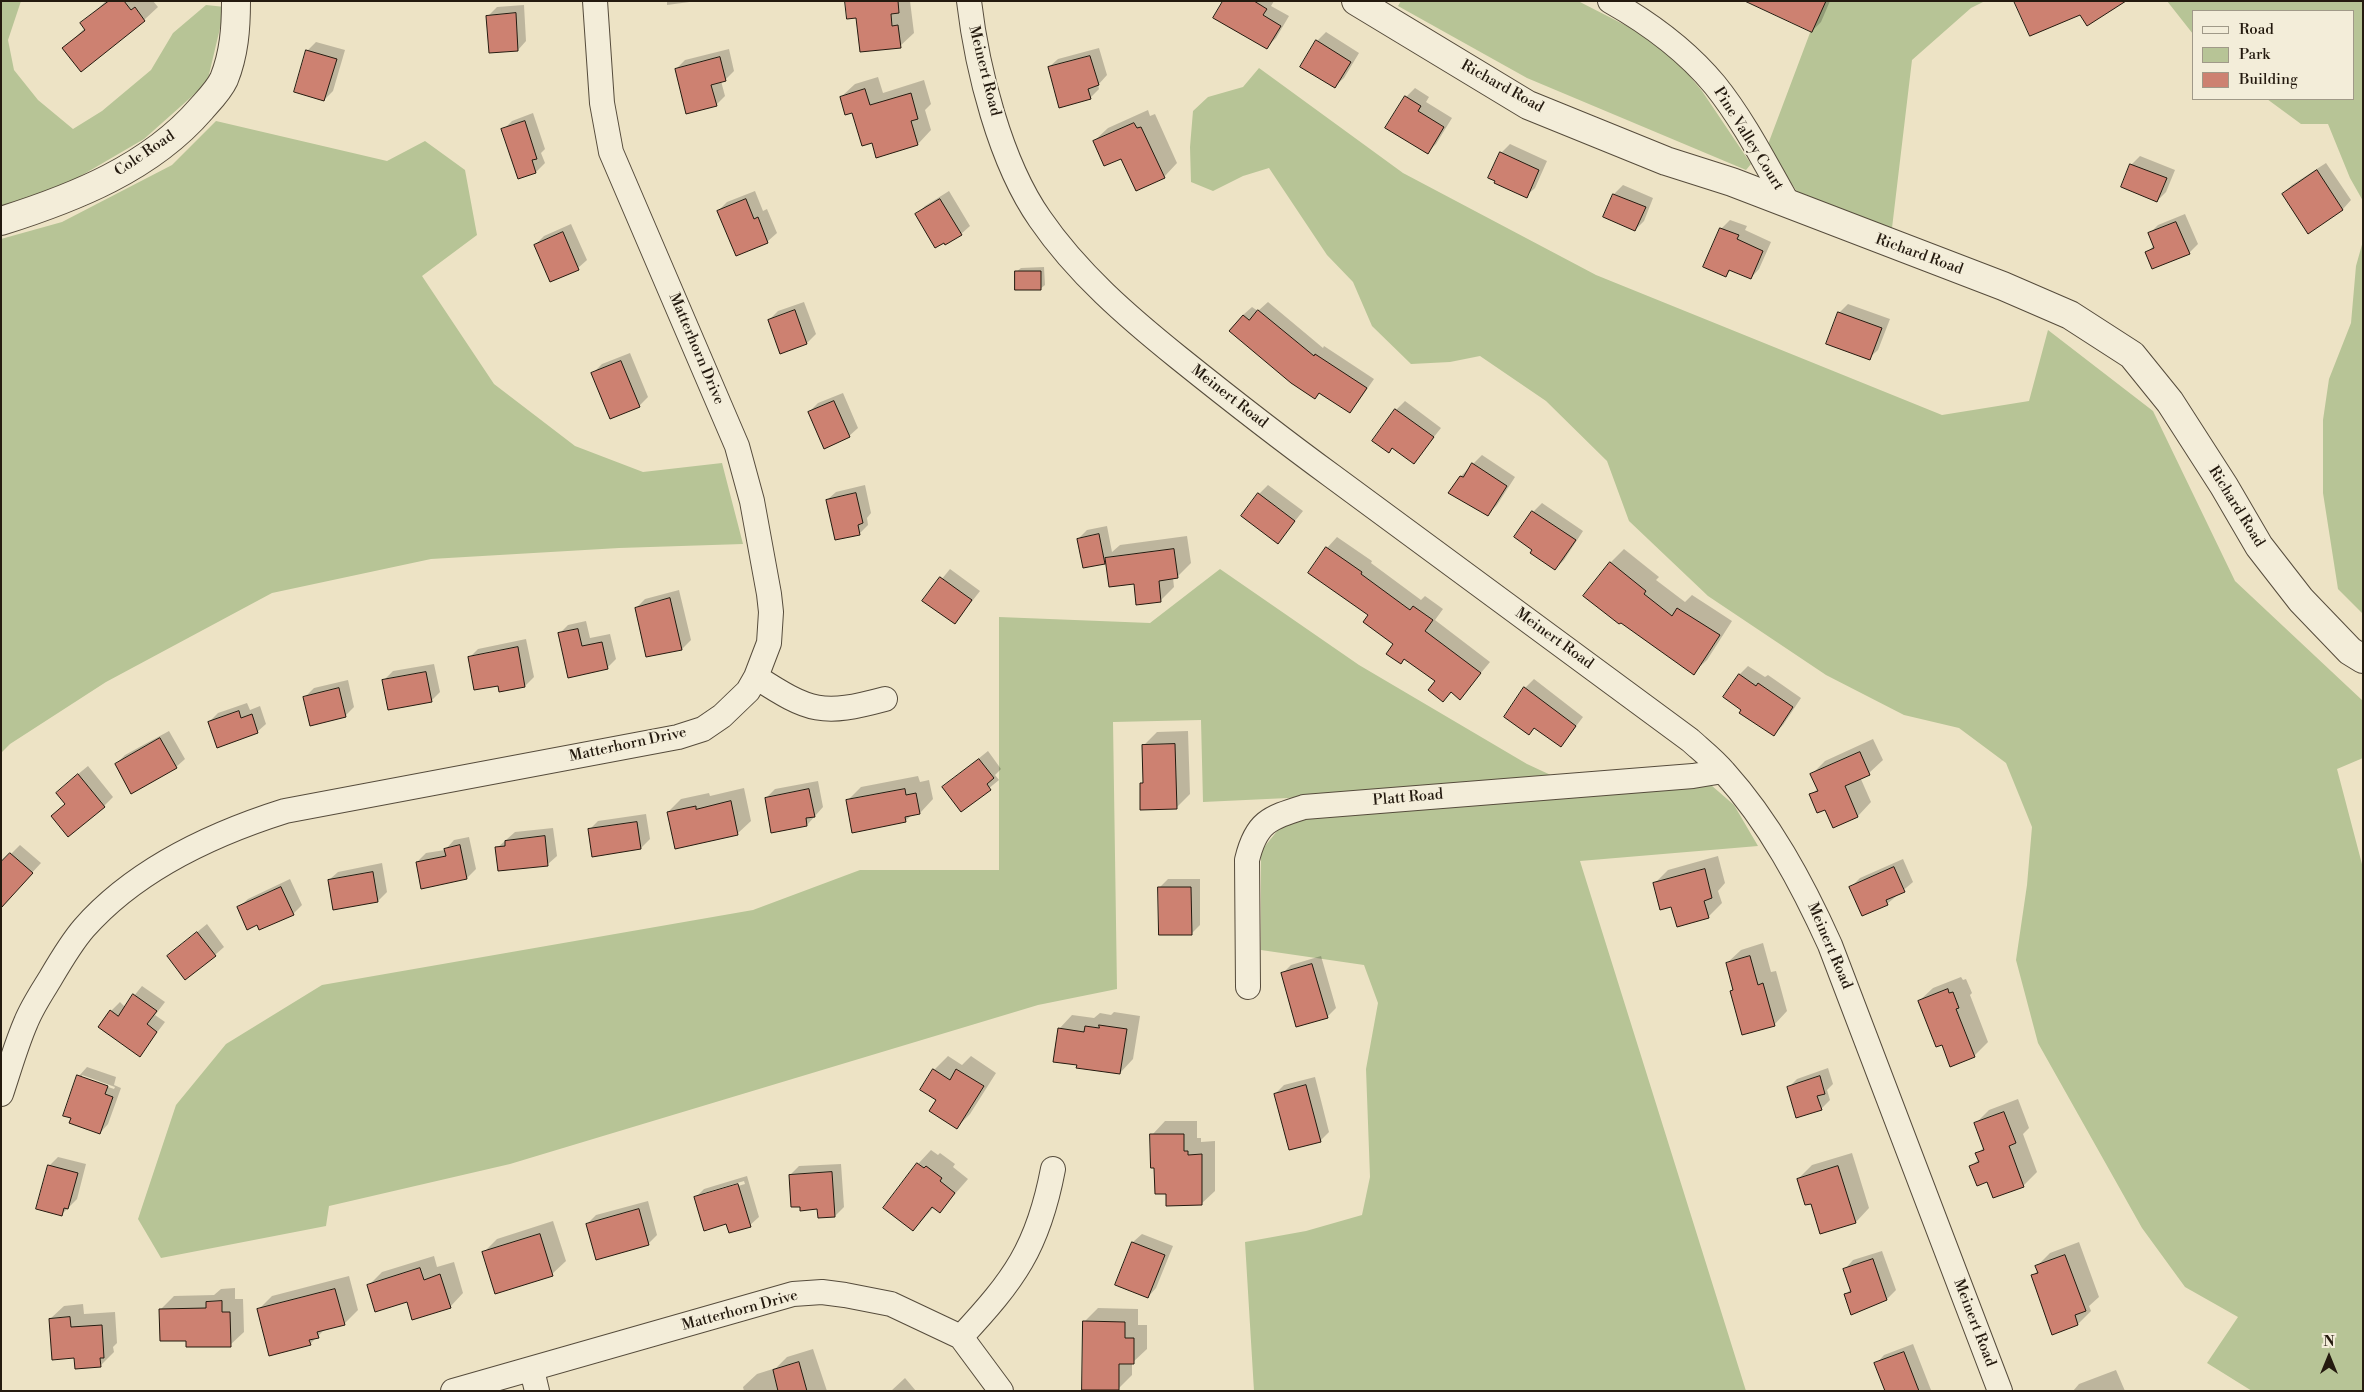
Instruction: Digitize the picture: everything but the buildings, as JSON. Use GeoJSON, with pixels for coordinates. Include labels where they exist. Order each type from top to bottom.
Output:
{"type":"FeatureCollection","features":[{"type":"Feature","properties":{"kind":"street","name":"Cole Road"},"geometry":{"type":"LineString","coordinates":[[1,221],[54,204],[97,185],[163,145],[195,116],[223,82],[234,46],[236,1]]}},
{"type":"Feature","properties":{"kind":"street","name":"Matterhorn Drive"},"geometry":{"type":"LineString","coordinates":[[1,1094],[26,1021],[62,959],[84,929],[107,905],[134,884],[190,850],[225,832],[285,811],[678,737],[702,729],[722,716],[738,702],[756,677],[769,643],[771,612],[752,501],[737,446],[611,152],[602,103],[595,1]]}},
{"type":"Feature","properties":{"kind":"street","name":"Meinert Road"},"geometry":{"type":"LineString","coordinates":[[969,1],[972,28],[984,79],[1014,173],[1038,217],[1086,276],[1156,339],[1246,412],[1690,740],[1723,771],[1757,813],[1792,868],[1809,899],[1830,945],[2000,1391]]}},
{"type":"Feature","properties":{"kind":"street","name":"Richard Road"},"geometry":{"type":"LineString","coordinates":[[1356,1],[1528,105],[1666,161],[1732,182],[2004,286],[2070,315],[2132,355],[2170,402],[2224,486],[2259,546],[2301,600],[2350,651],[2363,659]]}},
{"type":"Feature","properties":{"kind":"street","name":"Pine Valley Court"},"geometry":{"type":"LineString","coordinates":[[1610,1],[1671,40],[1715,85],[1753,142],[1789,205]]}},
{"type":"Feature","properties":{"kind":"street"},"geometry":{"type":"LineString","coordinates":[[756,677],[789,698],[812,707],[832,710],[884,698]]}},
{"type":"Feature","properties":{"kind":"street","name":"Platt Road"},"geometry":{"type":"LineString","coordinates":[[1248,987],[1247,860],[1251,841],[1263,825],[1279,815],[1304,807],[1693,776],[1723,771]]}},
{"type":"Feature","properties":{"kind":"street"},"geometry":{"type":"LineString","coordinates":[[961,1337],[1003,1291],[1017,1271],[1036,1232],[1053,1169]]}},
{"type":"Feature","properties":{"kind":"street","name":"Matterhorn Drive"},"geometry":{"type":"LineString","coordinates":[[453,1391],[535,1380],[793,1294],[822,1292],[891,1304],[961,1337],[1001,1391]]}},
{"type":"Feature","properties":{"kind":"green space"},"geometry":{"type":"Polygon","coordinates":[[[1,1],[21,1],[8,40],[14,70],[38,100],[73,129],[102,111],[151,70],[173,33],[206,5],[225,7],[207,83],[144,139],[60,188],[1,206],[1,1]]]}},
{"type":"Feature","properties":{"kind":"green space"},"geometry":{"type":"Polygon","coordinates":[[[1401,1],[1578,1],[1664,45],[1702,91],[1751,164],[1746,170],[1527,78],[1398,6],[1401,1]]]}},
{"type":"Feature","properties":{"kind":"green space"},"geometry":{"type":"Polygon","coordinates":[[[1822,1],[1985,1],[1971,8],[1912,60],[1892,228],[1802,199],[1767,147],[1822,1]]]}},
{"type":"Feature","properties":{"kind":"green space"},"geometry":{"type":"Polygon","coordinates":[[[2167,1],[2363,1],[2363,201],[2350,178],[2328,124],[2301,124],[2268,100],[2354,100],[2354,10],[2192,10],[2192,33],[2167,1]]]}},
{"type":"Feature","properties":{"kind":"green space"},"geometry":{"type":"Polygon","coordinates":[[[1259,68],[1403,173],[1596,275],[1942,415],[2029,401],[2048,330],[2153,411],[2235,581],[2363,701],[2363,758],[2337,769],[2363,868],[2363,1391],[2252,1391],[2207,1363],[2238,1317],[2185,1287],[2142,1228],[2038,1043],[2016,960],[2027,885],[2032,827],[2006,763],[1959,728],[1904,715],[1826,675],[1708,596],[1629,521],[1607,461],[1546,401],[1480,356],[1450,362],[1411,364],[1372,326],[1353,282],[1327,255],[1269,168],[1243,176],[1213,191],[1191,182],[1190,147],[1193,111],[1208,97],[1243,87],[1259,68]]]}},
{"type":"Feature","properties":{"kind":"green space"},"geometry":{"type":"Polygon","coordinates":[[[216,121],[387,161],[425,141],[465,170],[477,235],[422,276],[494,384],[575,446],[643,472],[722,463],[743,544],[619,548],[431,559],[272,593],[106,682],[10,744],[1,753],[1,239],[62,222],[172,165],[216,121]]]}},
{"type":"Feature","properties":{"kind":"green space"},"geometry":{"type":"Polygon","coordinates":[[[2363,241],[2363,614],[2338,589],[2323,493],[2323,420],[2329,379],[2351,323],[2356,266],[2363,241]]]}},
{"type":"Feature","properties":{"kind":"green space"},"geometry":{"type":"Polygon","coordinates":[[[1220,569],[1359,665],[1527,764],[1555,777],[1288,798],[1203,802],[1201,720],[1113,722],[1117,989],[1038,1005],[510,1164],[329,1206],[326,1226],[161,1258],[138,1219],[176,1105],[226,1044],[322,985],[753,910],[860,870],[999,870],[999,617],[1150,623],[1220,569]]]}},
{"type":"Feature","properties":{"kind":"green space"},"geometry":{"type":"Polygon","coordinates":[[[1711,785],[1734,805],[1758,846],[1580,861],[1746,1391],[1254,1391],[1245,1242],[1306,1231],[1362,1215],[1370,1177],[1366,1069],[1378,1003],[1364,965],[1261,950],[1261,851],[1282,825],[1314,810],[1711,785]]]}}]}
